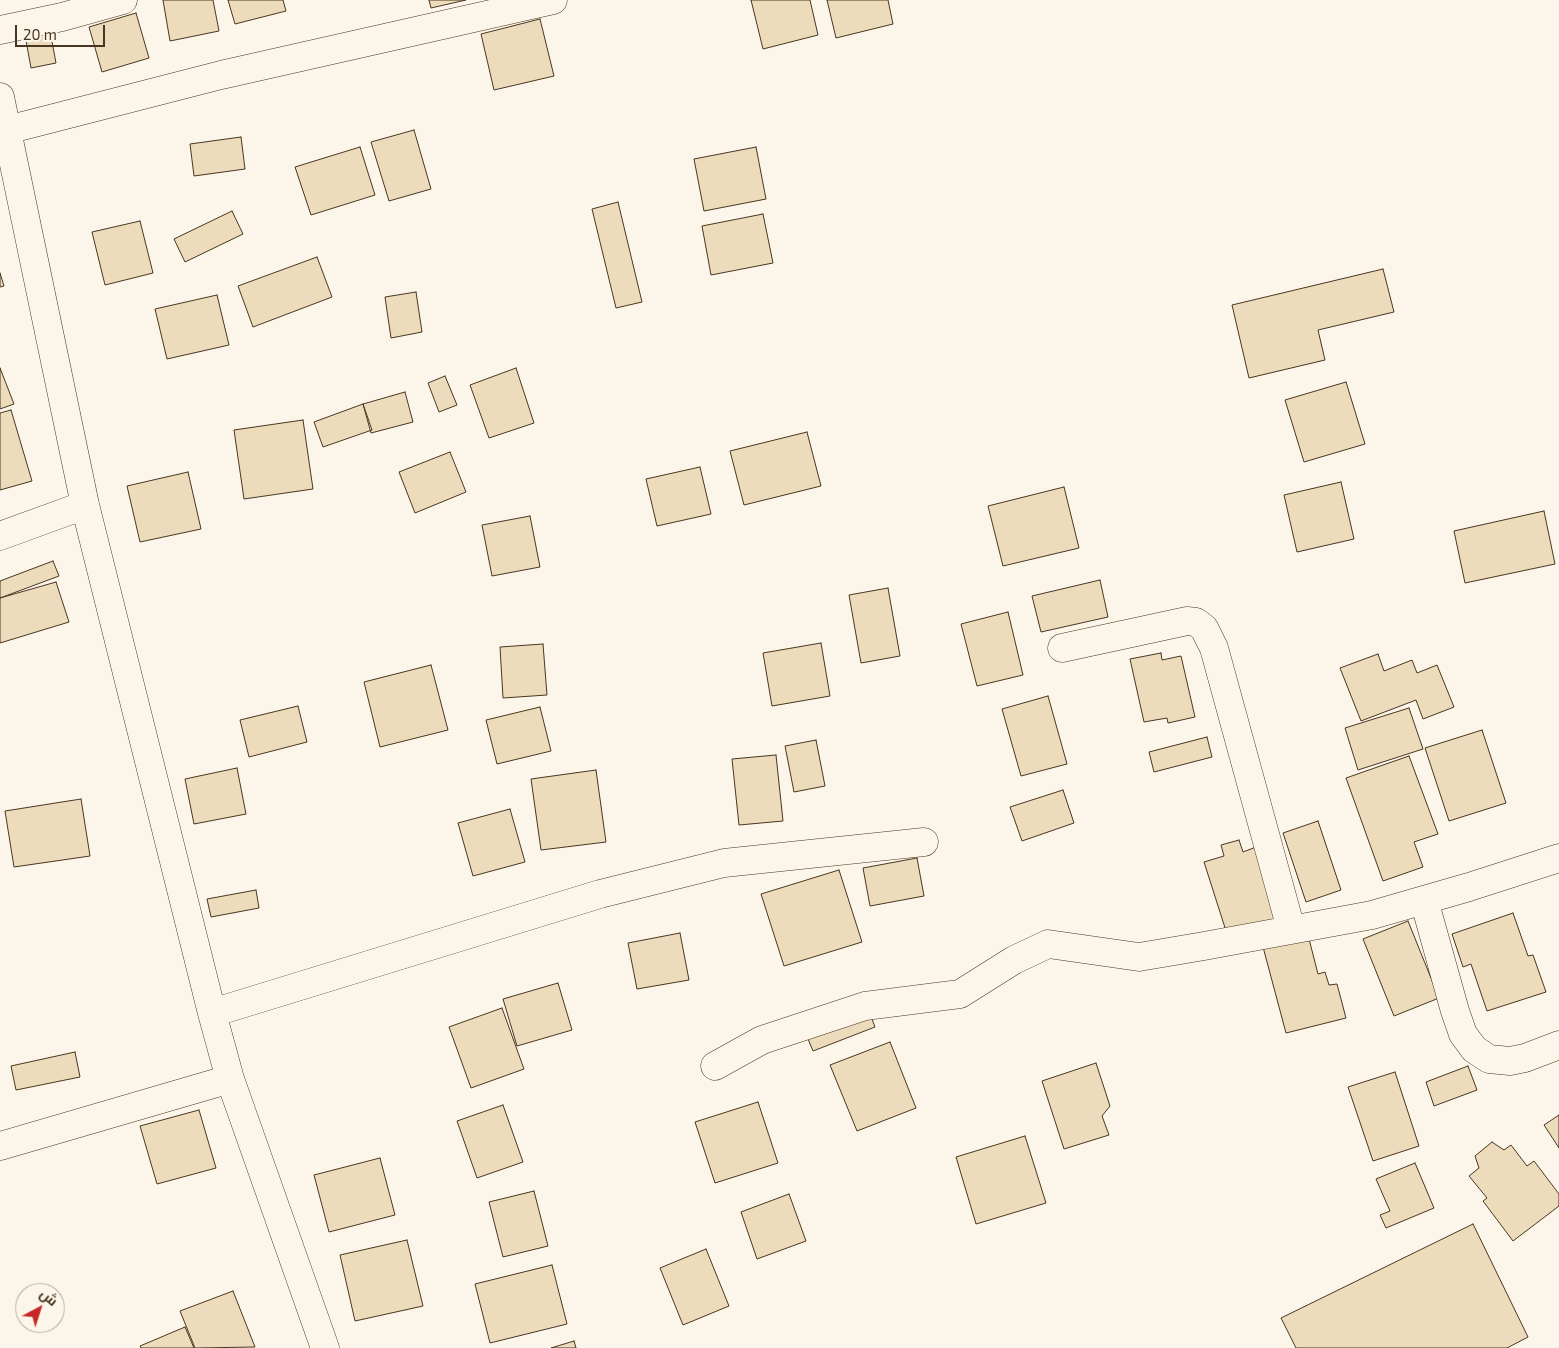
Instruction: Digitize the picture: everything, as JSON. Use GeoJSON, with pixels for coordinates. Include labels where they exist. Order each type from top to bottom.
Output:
{"type":"FeatureCollection","features":[{"type":"Feature","properties":{"kind":"street"},"geometry":{"type":"LineString","coordinates":[[0,30],[62,17],[123,0]]}},
{"type":"Feature","properties":{"kind":"street"},"geometry":{"type":"LineString","coordinates":[[8,130],[221,75],[553,0]]}},
{"type":"Feature","properties":{"kind":"street"},"geometry":{"type":"LineString","coordinates":[[0,96],[85,504],[212,1013],[230,1079],[326,1348]]}},
{"type":"Feature","properties":{"kind":"street"},"geometry":{"type":"LineString","coordinates":[[0,536],[85,504]]}},
{"type":"Feature","properties":{"kind":"street"},"geometry":{"type":"LineString","coordinates":[[1062,648],[1187,621],[1196,622],[1204,628],[1214,648],[1291,929]]}},
{"type":"Feature","properties":{"kind":"street"},"geometry":{"type":"LineString","coordinates":[[212,1013],[600,894],[724,863],[924,842]]}},
{"type":"Feature","properties":{"kind":"street"},"geometry":{"type":"LineString","coordinates":[[714,1066],[762,1040],[865,1006],[960,994],[1014,960],[1048,944],[1139,957],[1372,915],[1559,858]]}},
{"type":"Feature","properties":{"kind":"street"},"geometry":{"type":"LineString","coordinates":[[1424,900],[1454,1011],[1463,1034],[1474,1050],[1489,1059],[1510,1061],[1525,1058],[1559,1045]]}},
{"type":"Feature","properties":{"kind":"street"},"geometry":{"type":"LineString","coordinates":[[0,1146],[230,1079]]}},
{"type":"Feature","properties":{"kind":"building"},"geometry":{"type":"Polygon","coordinates":[[[163,0],[213,0],[219,31],[170,41],[163,0]]]}},
{"type":"Feature","properties":{"kind":"building"},"geometry":{"type":"Polygon","coordinates":[[[228,0],[283,0],[286,11],[235,24],[228,0]]]}},
{"type":"Feature","properties":{"kind":"building"},"geometry":{"type":"Polygon","coordinates":[[[429,0],[466,0],[431,8],[429,0]]]}},
{"type":"Feature","properties":{"kind":"building"},"geometry":{"type":"Polygon","coordinates":[[[751,0],[810,0],[818,35],[763,49],[751,0]]]}},
{"type":"Feature","properties":{"kind":"building"},"geometry":{"type":"Polygon","coordinates":[[[827,0],[888,0],[893,24],[836,38],[827,0]]]}},
{"type":"Feature","properties":{"kind":"building"},"geometry":{"type":"Polygon","coordinates":[[[136,13],[149,58],[102,72],[89,27],[136,13]]]}},
{"type":"Feature","properties":{"kind":"building"},"geometry":{"type":"Polygon","coordinates":[[[540,19],[554,76],[494,90],[481,34],[540,19]]]}},
{"type":"Feature","properties":{"kind":"building"},"geometry":{"type":"Polygon","coordinates":[[[50,31],[56,63],[31,68],[25,35],[50,31]]]}},
{"type":"Feature","properties":{"kind":"building"},"geometry":{"type":"Polygon","coordinates":[[[414,130],[431,189],[389,201],[371,142],[414,130]]]}},
{"type":"Feature","properties":{"kind":"building"},"geometry":{"type":"Polygon","coordinates":[[[241,137],[245,169],[194,176],[190,144],[241,137]]]}},
{"type":"Feature","properties":{"kind":"building"},"geometry":{"type":"Polygon","coordinates":[[[360,147],[375,195],[311,215],[295,167],[360,147]]]}},
{"type":"Feature","properties":{"kind":"building"},"geometry":{"type":"Polygon","coordinates":[[[756,147],[766,199],[704,211],[694,159],[756,147]]]}},
{"type":"Feature","properties":{"kind":"building"},"geometry":{"type":"Polygon","coordinates":[[[618,202],[642,302],[616,308],[592,209],[618,202]]]}},
{"type":"Feature","properties":{"kind":"building"},"geometry":{"type":"Polygon","coordinates":[[[232,211],[243,234],[185,262],[174,239],[232,211]]]}},
{"type":"Feature","properties":{"kind":"building"},"geometry":{"type":"Polygon","coordinates":[[[763,214],[773,263],[711,275],[702,226],[763,214]]]}},
{"type":"Feature","properties":{"kind":"building"},"geometry":{"type":"Polygon","coordinates":[[[140,221],[153,273],[105,285],[92,232],[140,221]]]}},
{"type":"Feature","properties":{"kind":"building"},"geometry":{"type":"Polygon","coordinates":[[[317,257],[332,297],[253,327],[238,286],[317,257]]]}},
{"type":"Feature","properties":{"kind":"building"},"geometry":{"type":"Polygon","coordinates":[[[1383,269],[1394,312],[1318,330],[1325,360],[1249,378],[1232,305],[1383,269]]]}},
{"type":"Feature","properties":{"kind":"building"},"geometry":{"type":"Polygon","coordinates":[[[0,273],[4,286],[0,287],[0,273]]]}},
{"type":"Feature","properties":{"kind":"building"},"geometry":{"type":"Polygon","coordinates":[[[416,292],[422,332],[391,338],[385,297],[416,292]]]}},
{"type":"Feature","properties":{"kind":"building"},"geometry":{"type":"Polygon","coordinates":[[[217,295],[229,345],[167,359],[155,309],[217,295]]]}},
{"type":"Feature","properties":{"kind":"building"},"geometry":{"type":"Polygon","coordinates":[[[0,368],[14,404],[0,409],[0,368]]]}},
{"type":"Feature","properties":{"kind":"building"},"geometry":{"type":"Polygon","coordinates":[[[516,368],[534,423],[489,438],[470,385],[516,368]]]}},
{"type":"Feature","properties":{"kind":"building"},"geometry":{"type":"Polygon","coordinates":[[[445,376],[457,405],[439,412],[428,383],[445,376]]]}},
{"type":"Feature","properties":{"kind":"building"},"geometry":{"type":"Polygon","coordinates":[[[1346,382],[1365,444],[1304,462],[1285,400],[1346,382]]]}},
{"type":"Feature","properties":{"kind":"building"},"geometry":{"type":"Polygon","coordinates":[[[405,392],[413,422],[371,433],[363,404],[405,392]]]}},
{"type":"Feature","properties":{"kind":"building"},"geometry":{"type":"Polygon","coordinates":[[[363,404],[372,430],[323,447],[314,422],[363,404]]]}},
{"type":"Feature","properties":{"kind":"building"},"geometry":{"type":"Polygon","coordinates":[[[11,410],[32,481],[0,490],[0,413],[11,410]]]}},
{"type":"Feature","properties":{"kind":"building"},"geometry":{"type":"Polygon","coordinates":[[[303,420],[313,489],[244,499],[234,430],[303,420]]]}},
{"type":"Feature","properties":{"kind":"building"},"geometry":{"type":"Polygon","coordinates":[[[807,432],[821,486],[744,505],[730,451],[807,432]]]}},
{"type":"Feature","properties":{"kind":"building"},"geometry":{"type":"Polygon","coordinates":[[[450,452],[466,492],[415,513],[399,472],[450,452]]]}},
{"type":"Feature","properties":{"kind":"building"},"geometry":{"type":"Polygon","coordinates":[[[700,467],[711,514],[657,526],[646,479],[700,467]]]}},
{"type":"Feature","properties":{"kind":"building"},"geometry":{"type":"Polygon","coordinates":[[[188,472],[201,529],[140,542],[127,486],[188,472]]]}},
{"type":"Feature","properties":{"kind":"building"},"geometry":{"type":"Polygon","coordinates":[[[1341,482],[1354,539],[1297,552],[1284,495],[1341,482]]]}},
{"type":"Feature","properties":{"kind":"building"},"geometry":{"type":"Polygon","coordinates":[[[1064,487],[1079,548],[1003,566],[988,506],[1064,487]]]}},
{"type":"Feature","properties":{"kind":"building"},"geometry":{"type":"Polygon","coordinates":[[[1544,511],[1555,564],[1465,583],[1454,531],[1544,511]]]}},
{"type":"Feature","properties":{"kind":"building"},"geometry":{"type":"Polygon","coordinates":[[[530,516],[540,567],[492,576],[482,525],[530,516]]]}},
{"type":"Feature","properties":{"kind":"building"},"geometry":{"type":"Polygon","coordinates":[[[53,561],[59,576],[0,598],[0,581],[53,561]]]}},
{"type":"Feature","properties":{"kind":"building"},"geometry":{"type":"Polygon","coordinates":[[[1100,580],[1108,617],[1041,632],[1032,596],[1100,580]]]}},
{"type":"Feature","properties":{"kind":"building"},"geometry":{"type":"Polygon","coordinates":[[[56,582],[69,622],[0,643],[0,598],[56,582]]]}},
{"type":"Feature","properties":{"kind":"building"},"geometry":{"type":"Polygon","coordinates":[[[888,588],[900,656],[861,663],[849,595],[888,588]]]}},
{"type":"Feature","properties":{"kind":"building"},"geometry":{"type":"Polygon","coordinates":[[[1008,612],[1023,675],[977,686],[961,624],[1008,612]]]}},
{"type":"Feature","properties":{"kind":"building"},"geometry":{"type":"Polygon","coordinates":[[[821,643],[830,696],[772,706],[763,653],[821,643]]]}},
{"type":"Feature","properties":{"kind":"building"},"geometry":{"type":"Polygon","coordinates":[[[543,644],[547,695],[503,698],[500,647],[543,644]]]}},
{"type":"Feature","properties":{"kind":"building"},"geometry":{"type":"Polygon","coordinates":[[[1161,653],[1162,660],[1181,656],[1195,717],[1168,723],[1167,718],[1144,722],[1130,659],[1161,653]]]}},
{"type":"Feature","properties":{"kind":"building"},"geometry":{"type":"Polygon","coordinates":[[[1378,654],[1384,671],[1412,660],[1417,673],[1437,665],[1454,707],[1423,719],[1416,700],[1361,721],[1340,668],[1378,654]]]}},
{"type":"Feature","properties":{"kind":"building"},"geometry":{"type":"Polygon","coordinates":[[[431,665],[448,730],[380,747],[364,682],[431,665]]]}},
{"type":"Feature","properties":{"kind":"building"},"geometry":{"type":"Polygon","coordinates":[[[1048,696],[1067,764],[1021,776],[1002,709],[1048,696]]]}},
{"type":"Feature","properties":{"kind":"building"},"geometry":{"type":"Polygon","coordinates":[[[298,706],[307,742],[249,757],[240,720],[298,706]]]}},
{"type":"Feature","properties":{"kind":"building"},"geometry":{"type":"Polygon","coordinates":[[[540,707],[551,751],[497,764],[486,720],[540,707]]]}},
{"type":"Feature","properties":{"kind":"building"},"geometry":{"type":"Polygon","coordinates":[[[1409,708],[1423,749],[1358,770],[1345,728],[1409,708]]]}},
{"type":"Feature","properties":{"kind":"building"},"geometry":{"type":"Polygon","coordinates":[[[1482,730],[1506,803],[1449,821],[1425,748],[1482,730]]]}},
{"type":"Feature","properties":{"kind":"building"},"geometry":{"type":"Polygon","coordinates":[[[1207,737],[1212,757],[1154,772],[1149,752],[1207,737]]]}},
{"type":"Feature","properties":{"kind":"building"},"geometry":{"type":"Polygon","coordinates":[[[816,740],[825,786],[794,792],[785,746],[816,740]]]}},
{"type":"Feature","properties":{"kind":"building"},"geometry":{"type":"Polygon","coordinates":[[[776,755],[783,821],[739,825],[732,759],[776,755]]]}},
{"type":"Feature","properties":{"kind":"building"},"geometry":{"type":"Polygon","coordinates":[[[1409,756],[1438,834],[1414,842],[1423,867],[1383,881],[1346,778],[1409,756]]]}},
{"type":"Feature","properties":{"kind":"building"},"geometry":{"type":"Polygon","coordinates":[[[237,768],[246,814],[194,824],[185,779],[237,768]]]}},
{"type":"Feature","properties":{"kind":"building"},"geometry":{"type":"Polygon","coordinates":[[[596,770],[606,842],[541,850],[531,779],[596,770]]]}},
{"type":"Feature","properties":{"kind":"building"},"geometry":{"type":"Polygon","coordinates":[[[1063,790],[1074,823],[1022,841],[1010,807],[1063,790]]]}},
{"type":"Feature","properties":{"kind":"building"},"geometry":{"type":"Polygon","coordinates":[[[81,799],[90,856],[14,867],[5,811],[81,799]]]}},
{"type":"Feature","properties":{"kind":"building"},"geometry":{"type":"Polygon","coordinates":[[[510,809],[525,862],[473,876],[458,823],[510,809]]]}},
{"type":"Feature","properties":{"kind":"building"},"geometry":{"type":"Polygon","coordinates":[[[1318,821],[1341,890],[1306,902],[1283,833],[1318,821]]]}},
{"type":"Feature","properties":{"kind":"building"},"geometry":{"type":"Polygon","coordinates":[[[1239,840],[1243,852],[1256,847],[1279,918],[1227,934],[1204,862],[1224,856],[1221,845],[1239,840]]]}},
{"type":"Feature","properties":{"kind":"building"},"geometry":{"type":"Polygon","coordinates":[[[917,858],[924,896],[870,906],[863,868],[917,858]]]}},
{"type":"Feature","properties":{"kind":"building"},"geometry":{"type":"Polygon","coordinates":[[[839,870],[862,942],[784,966],[761,894],[839,870]]]}},
{"type":"Feature","properties":{"kind":"building"},"geometry":{"type":"Polygon","coordinates":[[[256,890],[259,908],[211,917],[207,899],[256,890]]]}},
{"type":"Feature","properties":{"kind":"building"},"geometry":{"type":"Polygon","coordinates":[[[1513,913],[1528,956],[1533,955],[1546,992],[1487,1011],[1471,964],[1463,967],[1452,934],[1513,913]]]}},
{"type":"Feature","properties":{"kind":"building"},"geometry":{"type":"Polygon","coordinates":[[[1408,921],[1439,998],[1394,1016],[1363,939],[1408,921]]]}},
{"type":"Feature","properties":{"kind":"building"},"geometry":{"type":"Polygon","coordinates":[[[680,933],[689,980],[637,989],[628,943],[680,933]]]}},
{"type":"Feature","properties":{"kind":"building"},"geometry":{"type":"Polygon","coordinates":[[[1308,935],[1318,974],[1325,972],[1329,985],[1337,984],[1346,1018],[1286,1033],[1263,947],[1308,935]]]}},
{"type":"Feature","properties":{"kind":"building"},"geometry":{"type":"Polygon","coordinates":[[[558,983],[572,1030],[517,1046],[503,999],[558,983]]]}},
{"type":"Feature","properties":{"kind":"building"},"geometry":{"type":"Polygon","coordinates":[[[864,998],[875,1027],[813,1051],[801,1022],[864,998]]]}},
{"type":"Feature","properties":{"kind":"building"},"geometry":{"type":"Polygon","coordinates":[[[502,1008],[524,1069],[471,1088],[449,1027],[502,1008]]]}},
{"type":"Feature","properties":{"kind":"building"},"geometry":{"type":"Polygon","coordinates":[[[890,1042],[916,1108],[857,1131],[830,1065],[890,1042]]]}},
{"type":"Feature","properties":{"kind":"building"},"geometry":{"type":"Polygon","coordinates":[[[75,1052],[80,1077],[16,1090],[11,1066],[75,1052]]]}},
{"type":"Feature","properties":{"kind":"building"},"geometry":{"type":"Polygon","coordinates":[[[1096,1063],[1110,1106],[1102,1116],[1109,1135],[1064,1149],[1042,1081],[1096,1063]]]}},
{"type":"Feature","properties":{"kind":"building"},"geometry":{"type":"Polygon","coordinates":[[[1468,1066],[1477,1090],[1434,1106],[1426,1082],[1468,1066]]]}},
{"type":"Feature","properties":{"kind":"building"},"geometry":{"type":"Polygon","coordinates":[[[1395,1072],[1419,1146],[1373,1161],[1348,1087],[1395,1072]]]}},
{"type":"Feature","properties":{"kind":"building"},"geometry":{"type":"Polygon","coordinates":[[[758,1102],[778,1163],[715,1183],[695,1122],[758,1102]]]}},
{"type":"Feature","properties":{"kind":"building"},"geometry":{"type":"Polygon","coordinates":[[[503,1105],[523,1162],[477,1178],[457,1121],[503,1105]]]}},
{"type":"Feature","properties":{"kind":"building"},"geometry":{"type":"Polygon","coordinates":[[[199,1110],[216,1168],[157,1184],[140,1126],[199,1110]]]}},
{"type":"Feature","properties":{"kind":"building"},"geometry":{"type":"Polygon","coordinates":[[[1559,1115],[1559,1148],[1544,1125],[1559,1115]]]}},
{"type":"Feature","properties":{"kind":"building"},"geometry":{"type":"Polygon","coordinates":[[[1025,1136],[1046,1203],[976,1224],[956,1157],[1025,1136]]]}},
{"type":"Feature","properties":{"kind":"building"},"geometry":{"type":"Polygon","coordinates":[[[1492,1142],[1504,1150],[1511,1145],[1527,1166],[1534,1161],[1559,1194],[1559,1206],[1513,1241],[1483,1201],[1487,1198],[1469,1176],[1479,1168],[1475,1156],[1492,1142]]]}},
{"type":"Feature","properties":{"kind":"building"},"geometry":{"type":"Polygon","coordinates":[[[380,1158],[395,1215],[329,1232],[314,1175],[380,1158]]]}},
{"type":"Feature","properties":{"kind":"building"},"geometry":{"type":"Polygon","coordinates":[[[1415,1163],[1434,1208],[1386,1228],[1380,1215],[1390,1211],[1376,1179],[1415,1163]]]}},
{"type":"Feature","properties":{"kind":"building"},"geometry":{"type":"Polygon","coordinates":[[[534,1191],[548,1246],[503,1257],[489,1202],[534,1191]]]}},
{"type":"Feature","properties":{"kind":"building"},"geometry":{"type":"Polygon","coordinates":[[[789,1194],[806,1241],[757,1259],[741,1212],[789,1194]]]}},
{"type":"Feature","properties":{"kind":"building"},"geometry":{"type":"Polygon","coordinates":[[[1473,1224],[1528,1337],[1507,1348],[1296,1348],[1281,1318],[1473,1224]]]}},
{"type":"Feature","properties":{"kind":"building"},"geometry":{"type":"Polygon","coordinates":[[[407,1240],[423,1306],[355,1321],[340,1255],[407,1240]]]}},
{"type":"Feature","properties":{"kind":"building"},"geometry":{"type":"Polygon","coordinates":[[[706,1249],[729,1306],[683,1325],[660,1268],[706,1249]]]}},
{"type":"Feature","properties":{"kind":"building"},"geometry":{"type":"Polygon","coordinates":[[[552,1265],[567,1324],[490,1343],[475,1284],[552,1265]]]}},
{"type":"Feature","properties":{"kind":"building"},"geometry":{"type":"Polygon","coordinates":[[[233,1291],[255,1347],[195,1348],[180,1311],[233,1291]]]}},
{"type":"Feature","properties":{"kind":"building"},"geometry":{"type":"Polygon","coordinates":[[[185,1327],[194,1348],[141,1348],[140,1346],[185,1327]]]}},
{"type":"Feature","properties":{"kind":"building"},"geometry":{"type":"Polygon","coordinates":[[[574,1341],[576,1348],[551,1348],[574,1341]]]}}]}
